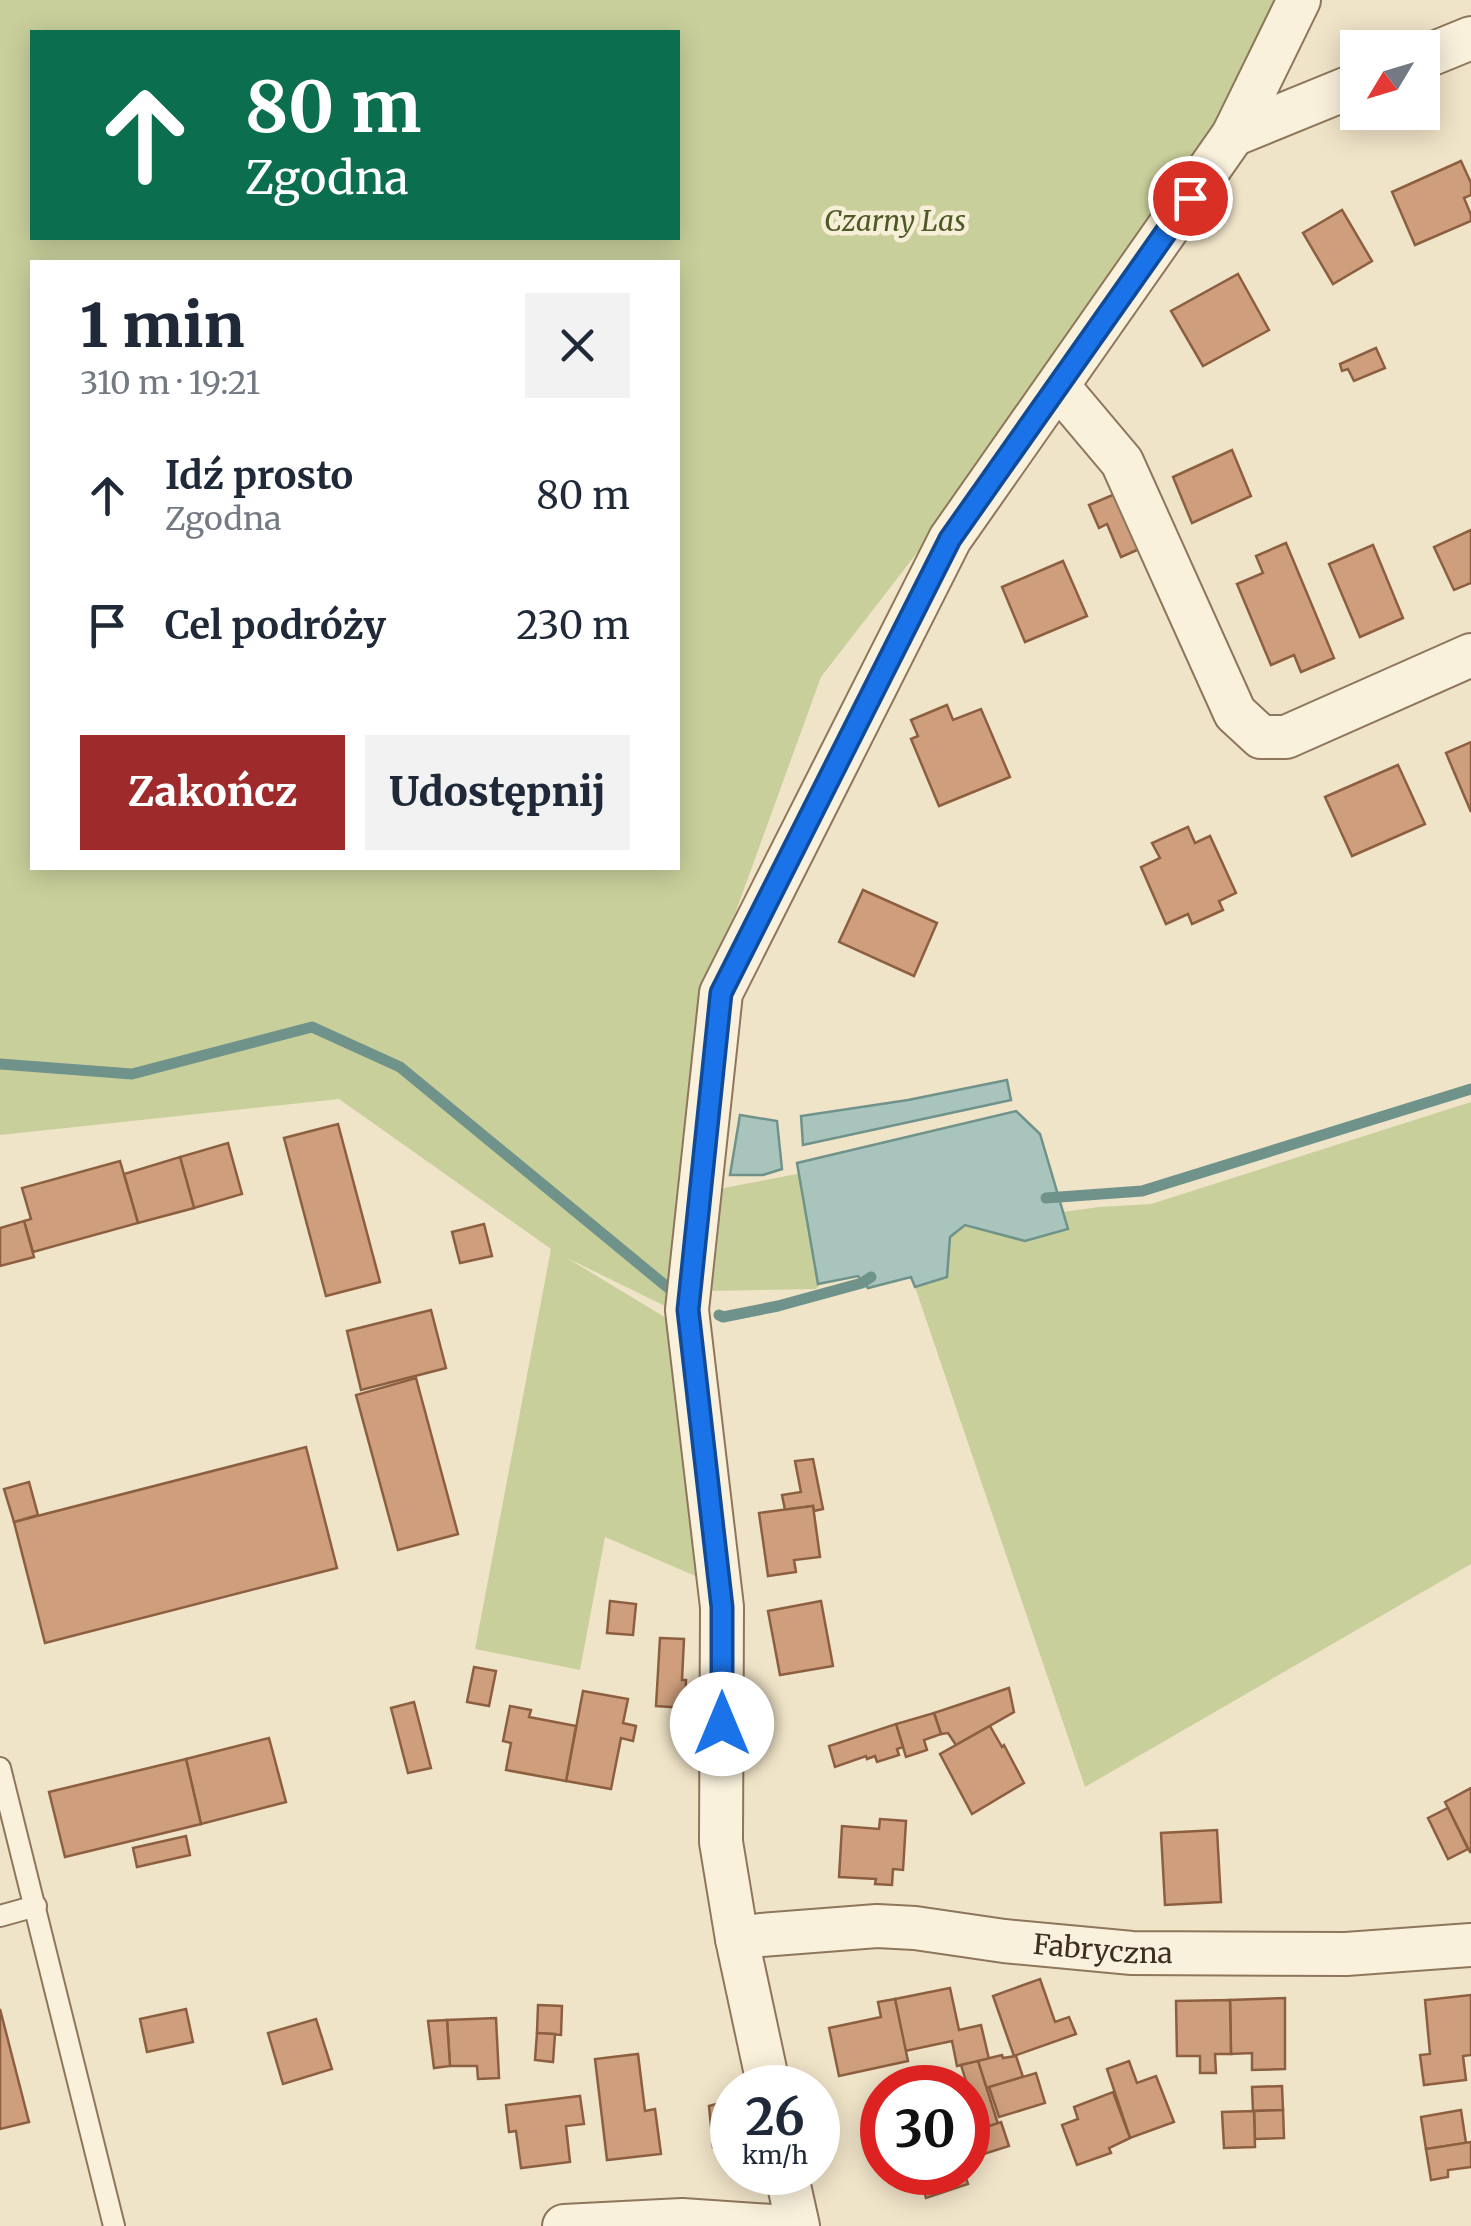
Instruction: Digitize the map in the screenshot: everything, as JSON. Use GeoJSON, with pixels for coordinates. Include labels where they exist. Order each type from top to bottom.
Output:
{"type":"FeatureCollection","features":[{"type":"Feature","properties":{"kind":"street"},"geometry":{"type":"LineString","coordinates":[[764,2065],[721,1842],[722,1607],[688,1310],[721,993],[950,539],[1233,135],[1298,0]]}},
{"type":"Feature","properties":{"kind":"street"},"geometry":{"type":"LineString","coordinates":[[1440,51],[1471,38]]}},
{"type":"Feature","properties":{"kind":"street"},"geometry":{"type":"LineString","coordinates":[[1233,135],[1340,91]]}},
{"type":"Feature","properties":{"kind":"street"},"geometry":{"type":"LineString","coordinates":[[1058,386],[1122,462],[1235,712],[1260,736],[1286,737],[1471,655]]}},
{"type":"Feature","properties":{"kind":"street","name":"Fabryczna"},"geometry":{"type":"LineString","coordinates":[[737,1940],[877,1926],[1132,1953],[1346,1954],[1471,1945]]}},
{"type":"Feature","properties":{"kind":"street"},"geometry":{"type":"LineString","coordinates":[[791,2195],[798,2226]]}},
{"type":"Feature","properties":{"kind":"street"},"geometry":{"type":"LineString","coordinates":[[564,2226],[682,2220],[772,2226]]}},
{"type":"Feature","properties":{"kind":"lane"},"geometry":{"type":"LineString","coordinates":[[0,1768],[114,2226]]}},
{"type":"Feature","properties":{"kind":"lane"},"geometry":{"type":"LineString","coordinates":[[0,1916],[36,1906]]}},
{"type":"Feature","properties":{"kind":"green space","name":"Czarny Las"},"geometry":{"type":"Polygon","coordinates":[[[0,0],[1281,0],[1210,140],[1050,381],[821,677],[703,1002],[671,1309],[567,1258],[673,1322],[700,1578],[605,1537],[580,1670],[475,1649],[551,1249],[339,1099],[0,1135],[0,0]]]}},
{"type":"Feature","properties":{"kind":"green space"},"geometry":{"type":"Polygon","coordinates":[[[1471,1102],[1471,1564],[1085,1787],[915,1287],[946,1277],[950,1237],[965,1225],[1025,1241],[1067,1230],[1063,1212],[1151,1204],[1471,1102]]]}},
{"type":"Feature","properties":{"kind":"green space"},"geometry":{"type":"Polygon","coordinates":[[[807,1172],[829,1273],[816,1289],[707,1291],[714,1190],[807,1172]]]}},
{"type":"Feature","properties":{"kind":"water"},"geometry":{"type":"Polygon","coordinates":[[[1007,1080],[1011,1100],[803,1145],[801,1116],[1007,1080]]]}},
{"type":"Feature","properties":{"kind":"water"},"geometry":{"type":"Polygon","coordinates":[[[1016,1111],[1040,1134],[1068,1229],[1025,1241],[965,1225],[950,1237],[947,1277],[915,1287],[911,1277],[868,1288],[858,1276],[818,1284],[797,1163],[1016,1111]]]}},
{"type":"Feature","properties":{"kind":"water"},"geometry":{"type":"Polygon","coordinates":[[[740,1115],[777,1121],[782,1169],[763,1175],[730,1175],[740,1115]]]}},
{"type":"Feature","properties":{"kind":"building"},"geometry":{"type":"Polygon","coordinates":[[[1461,161],[1471,183],[1471,195],[1464,198],[1471,221],[1415,245],[1392,192],[1461,161]]]}},
{"type":"Feature","properties":{"kind":"building"},"geometry":{"type":"Polygon","coordinates":[[[1342,210],[1372,261],[1333,284],[1303,233],[1342,210]]]}},
{"type":"Feature","properties":{"kind":"building"},"geometry":{"type":"Polygon","coordinates":[[[1238,274],[1269,330],[1203,366],[1171,311],[1238,274]]]}},
{"type":"Feature","properties":{"kind":"building"},"geometry":{"type":"Polygon","coordinates":[[[1376,348],[1385,368],[1354,381],[1348,369],[1342,371],[1340,364],[1376,348]]]}},
{"type":"Feature","properties":{"kind":"building"},"geometry":{"type":"Polygon","coordinates":[[[1232,450],[1251,496],[1192,523],[1173,477],[1232,450]]]}},
{"type":"Feature","properties":{"kind":"building"},"geometry":{"type":"Polygon","coordinates":[[[1120,492],[1144,547],[1121,557],[1107,524],[1099,528],[1089,505],[1120,492]]]}},
{"type":"Feature","properties":{"kind":"building"},"geometry":{"type":"Polygon","coordinates":[[[1471,530],[1471,583],[1454,590],[1434,547],[1471,530]]]}},
{"type":"Feature","properties":{"kind":"building"},"geometry":{"type":"Polygon","coordinates":[[[1286,543],[1334,658],[1301,672],[1294,655],[1271,665],[1237,584],[1263,573],[1256,556],[1286,543]]]}},
{"type":"Feature","properties":{"kind":"building"},"geometry":{"type":"Polygon","coordinates":[[[1373,545],[1403,618],[1360,637],[1329,564],[1373,545]]]}},
{"type":"Feature","properties":{"kind":"building"},"geometry":{"type":"Polygon","coordinates":[[[1063,561],[1087,616],[1025,642],[1002,587],[1063,561]]]}},
{"type":"Feature","properties":{"kind":"building"},"geometry":{"type":"Polygon","coordinates":[[[947,705],[953,720],[981,709],[1010,777],[939,806],[911,739],[918,736],[911,720],[947,705]]]}},
{"type":"Feature","properties":{"kind":"building"},"geometry":{"type":"Polygon","coordinates":[[[1471,742],[1471,812],[1446,753],[1471,742]]]}},
{"type":"Feature","properties":{"kind":"building"},"geometry":{"type":"Polygon","coordinates":[[[1398,765],[1425,824],[1352,856],[1325,797],[1398,765]]]}},
{"type":"Feature","properties":{"kind":"building"},"geometry":{"type":"Polygon","coordinates":[[[1188,827],[1195,843],[1210,836],[1236,893],[1219,901],[1223,910],[1192,924],[1188,914],[1166,924],[1141,867],[1160,858],[1152,843],[1188,827]]]}},
{"type":"Feature","properties":{"kind":"building"},"geometry":{"type":"Polygon","coordinates":[[[863,890],[937,923],[914,976],[839,942],[863,890]]]}},
{"type":"Feature","properties":{"kind":"building"},"geometry":{"type":"Polygon","coordinates":[[[338,1124],[380,1282],[326,1296],[284,1138],[338,1124]]]}},
{"type":"Feature","properties":{"kind":"building"},"geometry":{"type":"Polygon","coordinates":[[[228,1143],[242,1194],[194,1208],[180,1157],[228,1143]]]}},
{"type":"Feature","properties":{"kind":"building"},"geometry":{"type":"Polygon","coordinates":[[[180,1157],[194,1208],[138,1223],[124,1174],[180,1157]]]}},
{"type":"Feature","properties":{"kind":"building"},"geometry":{"type":"Polygon","coordinates":[[[120,1161],[138,1223],[33,1252],[24,1221],[31,1219],[22,1188],[120,1161]]]}},
{"type":"Feature","properties":{"kind":"building"},"geometry":{"type":"Polygon","coordinates":[[[24,1221],[34,1257],[0,1266],[0,1228],[24,1221]]]}},
{"type":"Feature","properties":{"kind":"building"},"geometry":{"type":"Polygon","coordinates":[[[484,1224],[492,1256],[460,1263],[452,1232],[484,1224]]]}},
{"type":"Feature","properties":{"kind":"building"},"geometry":{"type":"Polygon","coordinates":[[[431,1310],[446,1368],[361,1390],[347,1331],[431,1310]]]}},
{"type":"Feature","properties":{"kind":"building"},"geometry":{"type":"Polygon","coordinates":[[[416,1378],[458,1534],[398,1550],[356,1395],[416,1378]]]}},
{"type":"Feature","properties":{"kind":"building"},"geometry":{"type":"Polygon","coordinates":[[[306,1447],[337,1568],[45,1643],[14,1522],[306,1447]]]}},
{"type":"Feature","properties":{"kind":"building"},"geometry":{"type":"Polygon","coordinates":[[[813,1459],[823,1509],[814,1511],[813,1506],[785,1510],[782,1495],[801,1492],[795,1461],[813,1459]]]}},
{"type":"Feature","properties":{"kind":"building"},"geometry":{"type":"Polygon","coordinates":[[[29,1482],[38,1515],[14,1522],[4,1489],[29,1482]]]}},
{"type":"Feature","properties":{"kind":"building"},"geometry":{"type":"Polygon","coordinates":[[[813,1506],[820,1557],[794,1560],[796,1572],[768,1576],[759,1513],[813,1506]]]}},
{"type":"Feature","properties":{"kind":"building"},"geometry":{"type":"Polygon","coordinates":[[[610,1601],[636,1604],[633,1635],[607,1633],[610,1601]]]}},
{"type":"Feature","properties":{"kind":"building"},"geometry":{"type":"Polygon","coordinates":[[[821,1601],[833,1666],[780,1675],[768,1611],[821,1601]]]}},
{"type":"Feature","properties":{"kind":"building"},"geometry":{"type":"Polygon","coordinates":[[[660,1638],[684,1639],[685,1708],[656,1706],[660,1638]]]}},
{"type":"Feature","properties":{"kind":"building"},"geometry":{"type":"Polygon","coordinates":[[[474,1667],[496,1671],[489,1706],[467,1702],[474,1667]]]}},
{"type":"Feature","properties":{"kind":"building"},"geometry":{"type":"Polygon","coordinates":[[[1009,1688],[1014,1712],[956,1745],[948,1733],[941,1734],[934,1713],[1009,1688]]]}},
{"type":"Feature","properties":{"kind":"building"},"geometry":{"type":"Polygon","coordinates":[[[583,1691],[628,1699],[623,1723],[636,1726],[633,1741],[621,1738],[611,1789],[566,1781],[583,1691]]]}},
{"type":"Feature","properties":{"kind":"building"},"geometry":{"type":"Polygon","coordinates":[[[414,1702],[431,1768],[408,1773],[391,1708],[414,1702]]]}},
{"type":"Feature","properties":{"kind":"building"},"geometry":{"type":"Polygon","coordinates":[[[510,1706],[531,1710],[529,1717],[576,1726],[566,1781],[506,1770],[511,1743],[503,1741],[510,1706]]]}},
{"type":"Feature","properties":{"kind":"building"},"geometry":{"type":"Polygon","coordinates":[[[934,1713],[941,1734],[924,1740],[927,1750],[906,1757],[896,1724],[934,1713]]]}},
{"type":"Feature","properties":{"kind":"building"},"geometry":{"type":"Polygon","coordinates":[[[896,1724],[903,1747],[897,1749],[899,1755],[877,1762],[875,1756],[866,1756],[835,1767],[829,1746],[896,1724]]]}},
{"type":"Feature","properties":{"kind":"building"},"geometry":{"type":"Polygon","coordinates":[[[990,1726],[1024,1783],[972,1814],[940,1754],[990,1726]]]}},
{"type":"Feature","properties":{"kind":"building"},"geometry":{"type":"Polygon","coordinates":[[[269,1738],[286,1802],[201,1824],[186,1759],[269,1738]]]}},
{"type":"Feature","properties":{"kind":"building"},"geometry":{"type":"Polygon","coordinates":[[[186,1759],[201,1824],[65,1857],[49,1792],[186,1759]]]}},
{"type":"Feature","properties":{"kind":"building"},"geometry":{"type":"Polygon","coordinates":[[[1471,1788],[1471,1852],[1470,1852],[1445,1802],[1471,1788]]]}},
{"type":"Feature","properties":{"kind":"building"},"geometry":{"type":"Polygon","coordinates":[[[1448,1808],[1468,1849],[1448,1859],[1428,1818],[1448,1808]]]}},
{"type":"Feature","properties":{"kind":"building"},"geometry":{"type":"Polygon","coordinates":[[[880,1819],[906,1821],[903,1870],[893,1869],[892,1885],[875,1884],[876,1879],[839,1877],[842,1826],[879,1829],[880,1819]]]}},
{"type":"Feature","properties":{"kind":"building"},"geometry":{"type":"Polygon","coordinates":[[[1217,1830],[1221,1902],[1165,1905],[1161,1833],[1217,1830]]]}},
{"type":"Feature","properties":{"kind":"building"},"geometry":{"type":"Polygon","coordinates":[[[186,1836],[190,1855],[137,1867],[133,1848],[186,1836]]]}},
{"type":"Feature","properties":{"kind":"building"},"geometry":{"type":"Polygon","coordinates":[[[1040,1979],[1055,2022],[1069,2017],[1076,2034],[1014,2056],[993,1996],[1040,1979]]]}},
{"type":"Feature","properties":{"kind":"building"},"geometry":{"type":"Polygon","coordinates":[[[950,1988],[959,2030],[981,2025],[989,2059],[957,2065],[952,2041],[905,2051],[895,1999],[950,1988]]]}},
{"type":"Feature","properties":{"kind":"building"},"geometry":{"type":"Polygon","coordinates":[[[1471,1995],[1471,2055],[1463,2056],[1466,2080],[1424,2085],[1420,2055],[1430,2054],[1425,2000],[1471,1995]]]}},
{"type":"Feature","properties":{"kind":"building"},"geometry":{"type":"Polygon","coordinates":[[[1285,1998],[1285,2069],[1252,2070],[1252,2053],[1231,2054],[1230,2000],[1285,1998]]]}},
{"type":"Feature","properties":{"kind":"building"},"geometry":{"type":"Polygon","coordinates":[[[895,1999],[908,2061],[860,2065],[860,2071],[840,2076],[829,2028],[881,2017],[878,2002],[895,1999]]]}},
{"type":"Feature","properties":{"kind":"building"},"geometry":{"type":"Polygon","coordinates":[[[1230,2000],[1231,2054],[1215,2054],[1216,2073],[1200,2073],[1200,2056],[1177,2056],[1176,2001],[1230,2000]]]}},
{"type":"Feature","properties":{"kind":"building"},"geometry":{"type":"Polygon","coordinates":[[[538,2005],[562,2006],[561,2035],[537,2033],[538,2005]]]}},
{"type":"Feature","properties":{"kind":"building"},"geometry":{"type":"Polygon","coordinates":[[[0,2009],[29,2122],[0,2129],[0,2009]]]}},
{"type":"Feature","properties":{"kind":"building"},"geometry":{"type":"Polygon","coordinates":[[[186,2009],[193,2042],[147,2052],[140,2019],[186,2009]]]}},
{"type":"Feature","properties":{"kind":"building"},"geometry":{"type":"Polygon","coordinates":[[[496,2018],[499,2078],[478,2079],[477,2066],[450,2066],[447,2020],[496,2018]]]}},
{"type":"Feature","properties":{"kind":"building"},"geometry":{"type":"Polygon","coordinates":[[[316,2019],[332,2069],[283,2084],[268,2033],[316,2019]]]}},
{"type":"Feature","properties":{"kind":"building"},"geometry":{"type":"Polygon","coordinates":[[[447,2020],[450,2066],[434,2068],[428,2021],[447,2020]]]}},
{"type":"Feature","properties":{"kind":"building"},"geometry":{"type":"Polygon","coordinates":[[[537,2033],[555,2034],[553,2062],[535,2060],[537,2033]]]}},
{"type":"Feature","properties":{"kind":"building"},"geometry":{"type":"Polygon","coordinates":[[[638,2054],[645,2111],[655,2109],[661,2154],[607,2160],[595,2059],[638,2054]]]}},
{"type":"Feature","properties":{"kind":"building"},"geometry":{"type":"Polygon","coordinates":[[[1016,2056],[1023,2077],[990,2087],[990,2065],[979,2065],[978,2061],[1016,2056]]]}},
{"type":"Feature","properties":{"kind":"building"},"geometry":{"type":"Polygon","coordinates":[[[1129,2061],[1137,2083],[1156,2076],[1174,2122],[1130,2138],[1107,2069],[1129,2061]]]}},
{"type":"Feature","properties":{"kind":"building"},"geometry":{"type":"Polygon","coordinates":[[[1036,2073],[1045,2103],[999,2117],[990,2087],[1036,2073]]]}},
{"type":"Feature","properties":{"kind":"building"},"geometry":{"type":"Polygon","coordinates":[[[1282,2086],[1283,2110],[1253,2111],[1252,2087],[1282,2086]]]}},
{"type":"Feature","properties":{"kind":"building"},"geometry":{"type":"Polygon","coordinates":[[[1113,2092],[1130,2138],[1109,2148],[1111,2153],[1077,2165],[1062,2125],[1078,2119],[1074,2107],[1113,2092]]]}},
{"type":"Feature","properties":{"kind":"building"},"geometry":{"type":"Polygon","coordinates":[[[580,2096],[584,2124],[566,2126],[570,2162],[521,2168],[516,2131],[509,2132],[506,2105],[580,2096]]]}},
{"type":"Feature","properties":{"kind":"building"},"geometry":{"type":"Polygon","coordinates":[[[990,2099],[998,2124],[990,2126],[990,2099]]]}},
{"type":"Feature","properties":{"kind":"building"},"geometry":{"type":"Polygon","coordinates":[[[1283,2110],[1284,2138],[1255,2139],[1254,2111],[1283,2110]]]}},
{"type":"Feature","properties":{"kind":"building"},"geometry":{"type":"Polygon","coordinates":[[[1461,2110],[1466,2143],[1426,2149],[1421,2117],[1461,2110]]]}},
{"type":"Feature","properties":{"kind":"building"},"geometry":{"type":"Polygon","coordinates":[[[1254,2111],[1255,2147],[1224,2148],[1222,2112],[1254,2111]]]}},
{"type":"Feature","properties":{"kind":"building"},"geometry":{"type":"Polygon","coordinates":[[[1001,2122],[1009,2146],[990,2152],[990,2126],[1001,2122]]]}},
{"type":"Feature","properties":{"kind":"building"},"geometry":{"type":"Polygon","coordinates":[[[1471,2142],[1471,2167],[1448,2170],[1448,2177],[1431,2180],[1426,2149],[1471,2142]]]}},
{"type":"Feature","properties":{"kind":"waterway"},"geometry":{"type":"LineString","coordinates":[[0,1064],[132,1074],[312,1027],[400,1067],[672,1291]]}},
{"type":"Feature","properties":{"kind":"waterway"},"geometry":{"type":"LineString","coordinates":[[1046,1198],[1142,1191],[1471,1089]]}},
{"type":"Feature","properties":{"kind":"waterway"},"geometry":{"type":"LineString","coordinates":[[719,1315],[778,1306],[862,1283],[871,1277]]}},
{"type":"Feature","properties":{"kind":"route"},"geometry":{"type":"LineString","coordinates":[[722,1724],[722,1607],[688,1310],[721,993],[950,539],[1190,198]]}}]}
